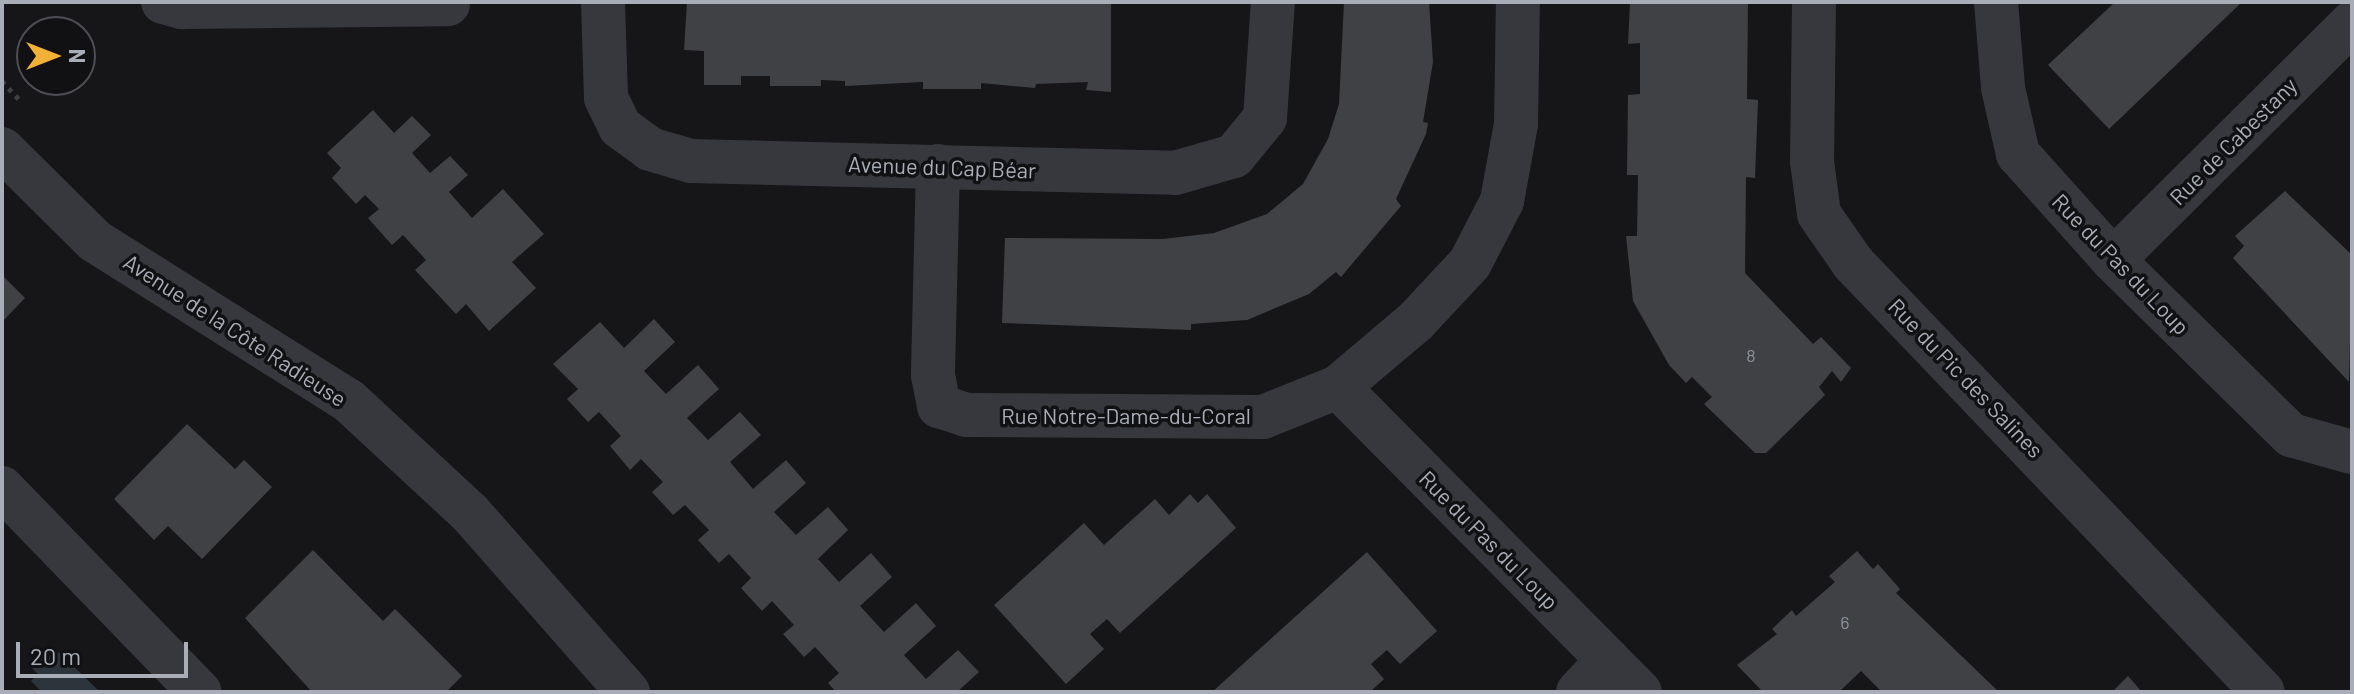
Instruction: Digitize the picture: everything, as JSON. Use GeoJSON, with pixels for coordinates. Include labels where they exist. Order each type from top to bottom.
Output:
{"type":"FeatureCollection","features":[{"type":"Feature","properties":{"kind":"street"},"geometry":{"type":"LineString","coordinates":[[163,2],[182,7],[448,4]]}},
{"type":"Feature","properties":{"kind":"street","name":"Avenue du Cap Béar"},"geometry":{"type":"LineString","coordinates":[[603,2],[606,98],[620,127],[650,149],[691,161],[1175,173],[1234,156],[1265,118],[1273,2]]}},
{"type":"Feature","properties":{"kind":"street","name":"Rue Notre-Dame-du-Coral"},"geometry":{"type":"LineString","coordinates":[[938,166],[933,375],[939,406],[966,415],[1263,417],[1338,387],[1416,321],[1470,263],[1502,201],[1516,124],[1518,2]]}},
{"type":"Feature","properties":{"kind":"street","name":"Rue du Pic des Salines"},"geometry":{"type":"LineString","coordinates":[[1814,2],[1812,161],[1819,214],[1853,263],[2263,692]]}},
{"type":"Feature","properties":{"kind":"street","name":"Rue du Pas du Loup"},"geometry":{"type":"LineString","coordinates":[[1996,2],[2003,88],[2018,154],[2113,260],[2291,435],[2352,452]]}},
{"type":"Feature","properties":{"kind":"street","name":"Rue de Cabestany"},"geometry":{"type":"LineString","coordinates":[[2113,260],[2352,23]]}},
{"type":"Feature","properties":{"kind":"street","name":"Avenue de la Côte Radieuse"},"geometry":{"type":"LineString","coordinates":[[2,149],[95,241],[349,401],[470,513],[628,692]]}},
{"type":"Feature","properties":{"kind":"street","name":"Rue du Pas du Loup"},"geometry":{"type":"LineString","coordinates":[[1338,387],[1640,692]]}},
{"type":"Feature","properties":{"kind":"street"},"geometry":{"type":"LineString","coordinates":[[2,488],[200,692]]}},
{"type":"Feature","properties":{"kind":"street"},"geometry":{"type":"LineString","coordinates":[[1578,692],[1608,660]]}},
{"type":"Feature","properties":{"kind":"shaded area"},"geometry":{"type":"Polygon","coordinates":[[[43,651],[52,659],[59,652],[100,692],[42,692],[31,681],[38,674],[29,665],[43,651]]]}},
{"type":"Feature","properties":{"kind":"building"},"geometry":{"type":"Polygon","coordinates":[[[687,2],[1111,2],[1111,92],[1086,90],[1088,82],[1036,84],[1035,88],[981,83],[981,89],[923,89],[923,82],[845,86],[845,81],[821,80],[821,86],[770,86],[770,76],[741,76],[741,85],[704,85],[704,51],[684,50],[687,2]]]}},
{"type":"Feature","properties":{"kind":"building"},"geometry":{"type":"Polygon","coordinates":[[[1344,2],[1429,2],[1433,62],[1423,122],[1428,123],[1426,134],[1396,199],[1401,206],[1341,277],[1336,272],[1309,294],[1247,320],[1191,324],[1191,330],[1002,323],[1005,238],[1163,239],[1214,233],[1267,214],[1303,184],[1328,139],[1339,104],[1344,2]]]}},
{"type":"Feature","properties":{"kind":"building"},"geometry":{"type":"Polygon","coordinates":[[[1630,2],[1748,2],[1747,99],[1758,100],[1755,178],[1746,177],[1745,273],[1813,344],[1821,337],[1851,368],[1841,382],[1832,371],[1819,387],[1825,395],[1766,453],[1755,453],[1704,404],[1712,397],[1692,377],[1686,383],[1669,365],[1633,301],[1626,236],[1637,236],[1638,175],[1627,175],[1628,95],[1640,94],[1640,43],[1628,44],[1630,2]]]}},
{"type":"Feature","properties":{"kind":"building"},"geometry":{"type":"Polygon","coordinates":[[[2115,2],[2242,2],[2109,129],[2048,65],[2115,2]]]}},
{"type":"Feature","properties":{"kind":"building"},"geometry":{"type":"Polygon","coordinates":[[[373,110],[394,133],[412,116],[431,135],[412,153],[430,173],[450,156],[468,175],[449,192],[472,218],[503,189],[544,234],[512,262],[536,288],[489,331],[466,304],[456,314],[415,270],[426,260],[403,235],[392,245],[368,218],[379,209],[365,195],[356,204],[332,178],[341,168],[327,153],[373,110]]]}},
{"type":"Feature","properties":{"kind":"building"},"geometry":{"type":"Polygon","coordinates":[[[2285,191],[2352,255],[2349,382],[2233,258],[2244,246],[2235,236],[2285,191]]]}},
{"type":"Feature","properties":{"kind":"building"},"geometry":{"type":"Polygon","coordinates":[[[2,275],[25,298],[2,322],[2,275]]]}},
{"type":"Feature","properties":{"kind":"building"},"geometry":{"type":"Polygon","coordinates":[[[654,319],[675,342],[644,371],[666,394],[698,365],[719,389],[687,418],[708,440],[740,412],[761,435],[730,462],[753,489],[786,460],[806,483],[774,512],[796,535],[828,507],[848,530],[818,559],[839,582],[871,553],[892,577],[860,606],[884,632],[916,603],[936,626],[904,655],[926,679],[958,650],[979,672],[957,692],[836,692],[828,683],[839,673],[815,647],[804,657],[783,634],[794,625],[772,601],[762,611],[741,588],[751,578],[729,554],[719,563],[698,540],[709,530],[685,505],[673,515],[652,492],[663,482],[641,459],[630,470],[610,446],[621,436],[599,412],[588,422],[567,399],[578,389],[553,364],[600,322],[624,348],[654,319]]]}},
{"type":"Feature","properties":{"kind":"building"},"geometry":{"type":"Polygon","coordinates":[[[187,424],[235,469],[244,460],[272,487],[202,559],[168,526],[154,540],[114,499],[187,424]]]}},
{"type":"Feature","properties":{"kind":"building"},"geometry":{"type":"Polygon","coordinates":[[[1190,494],[1198,503],[1207,494],[1236,528],[1120,633],[1107,619],[1090,634],[1104,649],[1066,684],[994,605],[1084,523],[1104,545],[1155,499],[1169,515],[1190,494]]]}},
{"type":"Feature","properties":{"kind":"building"},"geometry":{"type":"Polygon","coordinates":[[[313,550],[383,621],[395,609],[462,676],[446,692],[312,692],[245,618],[313,550]]]}},
{"type":"Feature","properties":{"kind":"building"},"geometry":{"type":"Polygon","coordinates":[[[1857,551],[1873,569],[1878,564],[1900,589],[1896,593],[1999,692],[1882,692],[1861,671],[1839,692],[1763,692],[1737,665],[1777,634],[1772,629],[1792,610],[1796,616],[1835,582],[1829,576],[1857,551]]]}},
{"type":"Feature","properties":{"kind":"building"},"geometry":{"type":"Polygon","coordinates":[[[1367,552],[1437,631],[1400,664],[1387,650],[1371,664],[1384,679],[1370,692],[1212,692],[1367,552]]]}},
{"type":"Feature","properties":{"kind":"building"},"geometry":{"type":"Polygon","coordinates":[[[2128,676],[2142,692],[2112,692],[2128,676]]]}}]}
